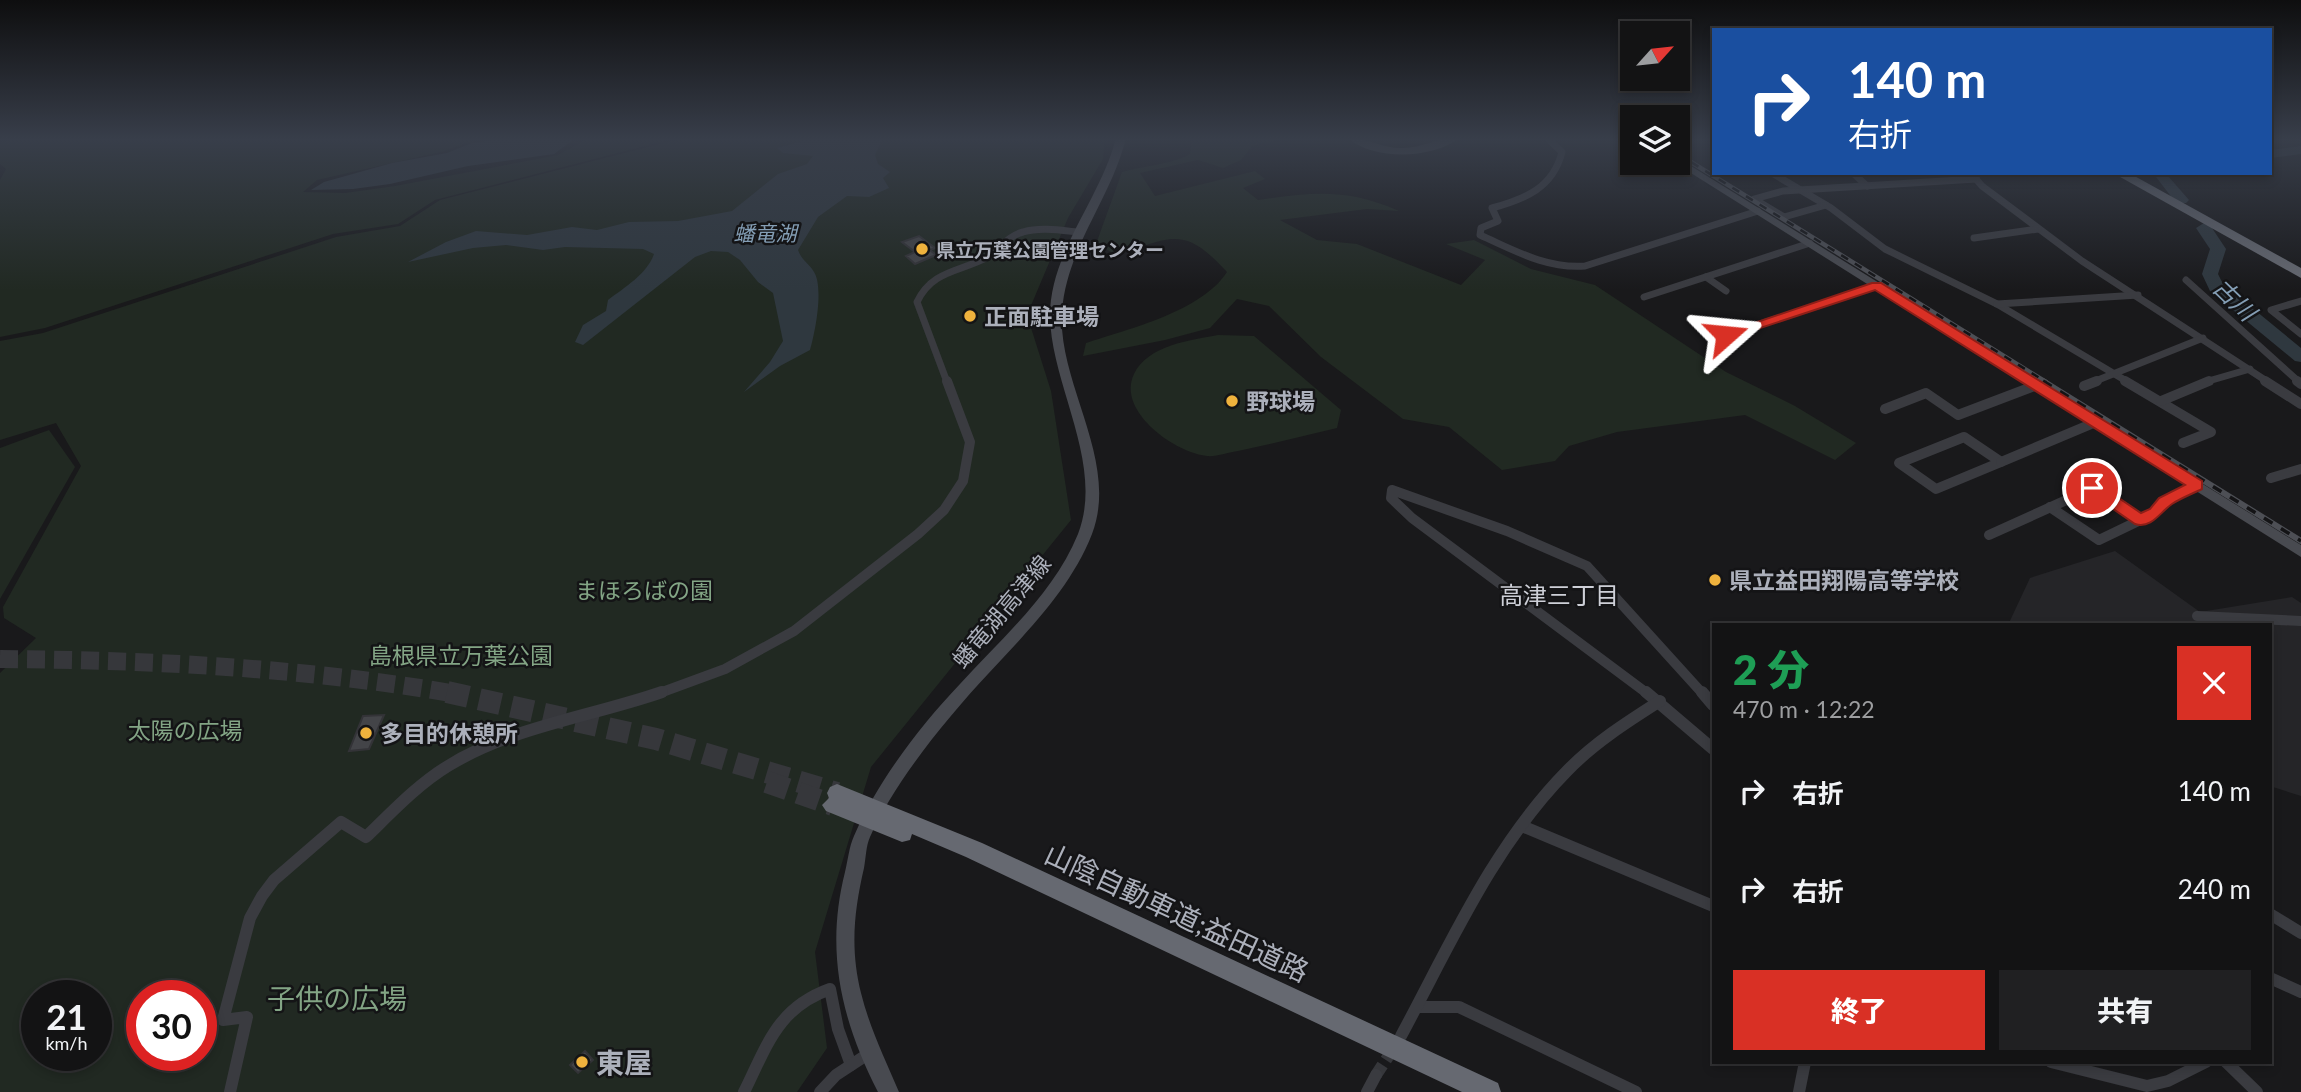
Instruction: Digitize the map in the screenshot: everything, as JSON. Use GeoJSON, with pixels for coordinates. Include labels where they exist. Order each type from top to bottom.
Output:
{"type":"FeatureCollection","features":[{"type":"Feature","properties":{"kind":"highway"},"geometry":{"type":"LineString","coordinates":[[2148,189],[2301,274]]}},
{"type":"Feature","properties":{"kind":"highway","name":"山陰自動車道;益田道路"},"geometry":{"type":"LineString","coordinates":[[835,799],[970,858],[1461,1092]]}},
{"type":"Feature","properties":{"kind":"highway","name":"山陰自動車道;益田道路"},"geometry":{"type":"LineString","coordinates":[[875,816],[999,862],[1489,1092]]}},
{"type":"Feature","properties":{"kind":"main road","name":"蟠竜湖高津線"},"geometry":{"type":"LineString","coordinates":[[889,1092],[868,1054],[851,985],[844,931],[862,837],[943,714],[1040,606],[1069,564],[1087,531],[1091,498],[1087,453],[1059,345],[1056,317],[1060,274],[1077,232],[1100,189]]}},
{"type":"Feature","properties":{"kind":"main road"},"geometry":{"type":"LineString","coordinates":[[1723,189],[2301,552]]}},
{"type":"Feature","properties":{"kind":"street"},"geometry":{"type":"LineString","coordinates":[[1542,189],[1492,208],[1498,221],[1481,228],[1479,235],[1544,263],[1573,268],[1758,211]]}},
{"type":"Feature","properties":{"kind":"street"},"geometry":{"type":"LineString","coordinates":[[1799,189],[1826,205],[1885,249],[1997,304],[2211,432],[2183,443]]}},
{"type":"Feature","properties":{"kind":"street"},"geometry":{"type":"LineString","coordinates":[[1826,205],[1784,217],[1754,199],[1783,191],[1829,189]]}},
{"type":"Feature","properties":{"kind":"street"},"geometry":{"type":"LineString","coordinates":[[1992,189],[2038,229],[2082,261],[2138,295],[2301,404]]}},
{"type":"Feature","properties":{"kind":"street"},"geometry":{"type":"LineString","coordinates":[[1974,238],[2038,229]]}},
{"type":"Feature","properties":{"kind":"street"},"geometry":{"type":"LineString","coordinates":[[230,1092],[247,1017],[223,1020],[250,918],[274,880],[341,822],[366,836],[416,789],[464,758],[715,673],[759,653],[821,612],[932,522],[953,501],[964,483],[969,465],[970,442],[917,302],[921,290],[940,273],[989,257],[1014,235],[1032,230],[1077,232]]}},
{"type":"Feature","properties":{"kind":"street"},"geometry":{"type":"LineString","coordinates":[[1644,297],[1810,243]]}},
{"type":"Feature","properties":{"kind":"street"},"geometry":{"type":"LineString","coordinates":[[1706,277],[1726,291]]}},
{"type":"Feature","properties":{"kind":"street"},"geometry":{"type":"LineString","coordinates":[[2186,280],[2301,384]]}},
{"type":"Feature","properties":{"kind":"street"},"geometry":{"type":"LineString","coordinates":[[1726,335],[1877,286]]}},
{"type":"Feature","properties":{"kind":"street"},"geometry":{"type":"LineString","coordinates":[[1997,304],[2138,295]]}},
{"type":"Feature","properties":{"kind":"street"},"geometry":{"type":"LineString","coordinates":[[2301,301],[2271,310],[2301,334]]}},
{"type":"Feature","properties":{"kind":"street"},"geometry":{"type":"LineString","coordinates":[[2084,386],[2203,338]]}},
{"type":"Feature","properties":{"kind":"street"},"geometry":{"type":"LineString","coordinates":[[2161,401],[2222,375],[2250,369]]}},
{"type":"Feature","properties":{"kind":"street"},"geometry":{"type":"LineString","coordinates":[[1885,409],[1926,393],[1958,415],[2037,385]]}},
{"type":"Feature","properties":{"kind":"street"},"geometry":{"type":"LineString","coordinates":[[2288,394],[2301,394]]}},
{"type":"Feature","properties":{"kind":"street"},"geometry":{"type":"LineString","coordinates":[[2001,462],[1964,437],[1899,463],[1936,489],[2001,462],[2096,422]]}},
{"type":"Feature","properties":{"kind":"street"},"geometry":{"type":"LineString","coordinates":[[2271,478],[2301,469]]}},
{"type":"Feature","properties":{"kind":"street"},"geometry":{"type":"LineString","coordinates":[[2050,507],[2099,540],[2155,513],[2164,502],[2197,485]]}},
{"type":"Feature","properties":{"kind":"street"},"geometry":{"type":"LineString","coordinates":[[1989,535],[2092,488],[2140,520]]}},
{"type":"Feature","properties":{"kind":"street"},"geometry":{"type":"LineString","coordinates":[[1712,704],[1591,563],[1392,490],[1391,498],[1412,518],[1660,701],[1712,748]]}},
{"type":"Feature","properties":{"kind":"street"},"geometry":{"type":"LineString","coordinates":[[2197,615],[2301,621]]}},
{"type":"Feature","properties":{"kind":"street"},"geometry":{"type":"LineString","coordinates":[[1401,1036],[1468,906],[1522,826],[1566,772],[1611,732],[1660,701]]}},
{"type":"Feature","properties":{"kind":"street"},"geometry":{"type":"LineString","coordinates":[[1522,826],[1712,906]]}},
{"type":"Feature","properties":{"kind":"street"},"geometry":{"type":"LineString","coordinates":[[2272,915],[2301,933]]}},
{"type":"Feature","properties":{"kind":"street"},"geometry":{"type":"LineString","coordinates":[[2272,979],[2301,992]]}},
{"type":"Feature","properties":{"kind":"street"},"geometry":{"type":"LineString","coordinates":[[744,1092],[772,1037],[789,1013],[803,1000],[830,989],[838,1029],[851,1065]]}},
{"type":"Feature","properties":{"kind":"street"},"geometry":{"type":"LineString","coordinates":[[1417,1007],[1459,1007],[1636,1092]]}},
{"type":"Feature","properties":{"kind":"street"},"geometry":{"type":"LineString","coordinates":[[820,1092],[836,1075],[868,1054]]}},
{"type":"Feature","properties":{"kind":"street"},"geometry":{"type":"LineString","coordinates":[[1799,1092],[1805,1064]]}},
{"type":"Feature","properties":{"kind":"street"},"geometry":{"type":"LineString","coordinates":[[2060,1064],[2147,1086],[2168,1081],[2202,1064]]}},
{"type":"Feature","properties":{"kind":"street"},"geometry":{"type":"LineString","coordinates":[[2228,1064],[2257,1092]]}},
{"type":"Feature","properties":{"kind":"street"},"geometry":{"type":"LineString","coordinates":[[1367,1092],[1376,1075]]}},
{"type":"Feature","properties":{"kind":"shaded area"},"geometry":{"type":"Polygon","coordinates":[[[2115,551],[2200,612],[2292,597],[2301,603],[2301,796],[2272,787],[2272,623],[2009,623],[2030,578],[2115,551]]]}},
{"type":"Feature","properties":{"kind":"green space"},"geometry":{"type":"Polygon","coordinates":[[[0,189],[307,189],[303,192],[345,193],[374,189],[478,189],[435,200],[398,224],[333,234],[45,328],[0,337],[0,189]]]}},
{"type":"Feature","properties":{"kind":"green space","name":"島根県立万葉公園"},"geometry":{"type":"Polygon","coordinates":[[[483,189],[1085,189],[1068,218],[1027,315],[1051,391],[1071,520],[871,767],[815,952],[827,1048],[797,1092],[0,1092],[0,673],[36,638],[4,618],[3,607],[81,466],[56,423],[0,440],[0,341],[43,333],[336,237],[400,226],[440,200],[483,189]]]}},
{"type":"Feature","properties":{"kind":"green space"},"geometry":{"type":"Polygon","coordinates":[[[1116,189],[1150,189],[1155,196],[1183,189],[1244,189],[1258,200],[1313,194],[1363,198],[1399,211],[1367,209],[1280,220],[1317,240],[1357,244],[1461,285],[1485,260],[1446,244],[1474,240],[1531,269],[1595,285],[1726,372],[1795,406],[1856,443],[1835,460],[1745,415],[1617,432],[1569,446],[1555,461],[1502,470],[1449,427],[1403,419],[1321,357],[1269,306],[1237,299],[1210,328],[1083,356],[1086,343],[1143,325],[1183,308],[1216,286],[1227,272],[1212,257],[1188,241],[1165,240],[1117,255],[1096,244],[1116,189]]]}},
{"type":"Feature","properties":{"kind":"green space","name":"野球場"},"geometry":{"type":"Polygon","coordinates":[[[1218,335],[1254,336],[1341,410],[1337,428],[1211,456],[1180,447],[1152,428],[1133,402],[1131,388],[1134,374],[1141,364],[1160,350],[1218,335]]]}},
{"type":"Feature","properties":{"kind":"green space"},"geometry":{"type":"Polygon","coordinates":[[[49,430],[75,467],[0,599],[0,448],[49,430]]]}},
{"type":"Feature","properties":{"kind":"water","name":"蟠竜湖"},"geometry":{"type":"Polygon","coordinates":[[[759,189],[887,189],[869,197],[847,196],[818,217],[798,250],[817,279],[816,322],[810,350],[780,366],[744,392],[770,362],[783,341],[773,293],[758,282],[740,260],[728,252],[711,251],[695,257],[583,345],[575,342],[583,325],[606,311],[608,300],[641,274],[654,254],[643,249],[565,247],[543,250],[506,245],[473,248],[408,262],[446,242],[476,231],[527,235],[572,227],[597,230],[629,222],[678,221],[732,211],[759,189]]]}},
{"type":"Feature","properties":{"kind":"building","name":"県立万葉公園管理センター"},"geometry":{"type":"Polygon","coordinates":[[[919,236],[935,248],[930,250],[936,255],[915,264],[906,256],[915,252],[902,242],[919,236]]]}},
{"type":"Feature","properties":{"kind":"building","name":"多目的休憩所"},"geometry":{"type":"Polygon","coordinates":[[[384,715],[369,749],[349,751],[363,716],[384,715]]]}},
{"type":"Feature","properties":{"kind":"building","name":"東屋"},"geometry":{"type":"Polygon","coordinates":[[[585,1051],[593,1060],[578,1073],[570,1065],[585,1051]]]}},
{"type":"Feature","properties":{"kind":"waterway","name":"古川"},"geometry":{"type":"LineString","coordinates":[[2171,189],[2181,200]]}},
{"type":"Feature","properties":{"kind":"waterway","name":"古川"},"geometry":{"type":"LineString","coordinates":[[2204,228],[2218,249],[2210,274],[2216,287],[2301,357]]}},
{"type":"Feature","properties":{"kind":"tunnel"},"geometry":{"type":"LineString","coordinates":[[0,659],[229,667],[343,678],[453,693]]}},
{"type":"Feature","properties":{"kind":"tunnel"},"geometry":{"type":"LineString","coordinates":[[447,692],[453,693]]}},
{"type":"Feature","properties":{"kind":"tunnel"},"geometry":{"type":"LineString","coordinates":[[453,693],[656,739],[837,793]]}},
{"type":"Feature","properties":{"kind":"tunnel"},"geometry":{"type":"LineString","coordinates":[[767,782],[833,805]]}},
{"type":"Feature","properties":{"kind":"tunnel"},"geometry":{"type":"LineString","coordinates":[[1376,1075],[1395,1046]]}},
{"type":"Feature","properties":{"kind":"railway"},"geometry":{"type":"LineString","coordinates":[[1734,189],[2046,382]]}},
{"type":"Feature","properties":{"kind":"railway"},"geometry":{"type":"LineString","coordinates":[[2043,381],[2301,541]]}},
{"type":"Feature","properties":{"kind":"place","name":"県立万葉公園管理センター"},"geometry":{"type":"Point","coordinates":[922,249]}},
{"type":"Feature","properties":{"kind":"place","name":"正面駐車場"},"geometry":{"type":"Point","coordinates":[970,316]}},
{"type":"Feature","properties":{"kind":"place","name":"野球場"},"geometry":{"type":"Point","coordinates":[1232,401]}},
{"type":"Feature","properties":{"kind":"place","name":"県立益田翔陽高等学校"},"geometry":{"type":"Point","coordinates":[1715,580]}},
{"type":"Feature","properties":{"kind":"place","name":"多目的休憩所"},"geometry":{"type":"Point","coordinates":[366,733]}},
{"type":"Feature","properties":{"kind":"place","name":"東屋"},"geometry":{"type":"Point","coordinates":[582,1062]}},
{"type":"Feature","properties":{"kind":"district","name":"高津三丁目"},"geometry":{"type":"Point","coordinates":[1559,594]}},
{"type":"Feature","properties":{"kind":"route"},"geometry":{"type":"LineString","coordinates":[[1726,335],[1877,286],[2197,485],[2164,502],[2155,513],[2140,520],[2092,488]]}},
{"type":"Feature","properties":{"kind":"park label","name":"まほろばの園"},"geometry":{"type":"Point","coordinates":[644,590]}},
{"type":"Feature","properties":{"kind":"park label","name":"太陽の広場"},"geometry":{"type":"Point","coordinates":[185,730]}},
{"type":"Feature","properties":{"kind":"park label","name":"子供の広場"},"geometry":{"type":"Point","coordinates":[337,998]}}]}
